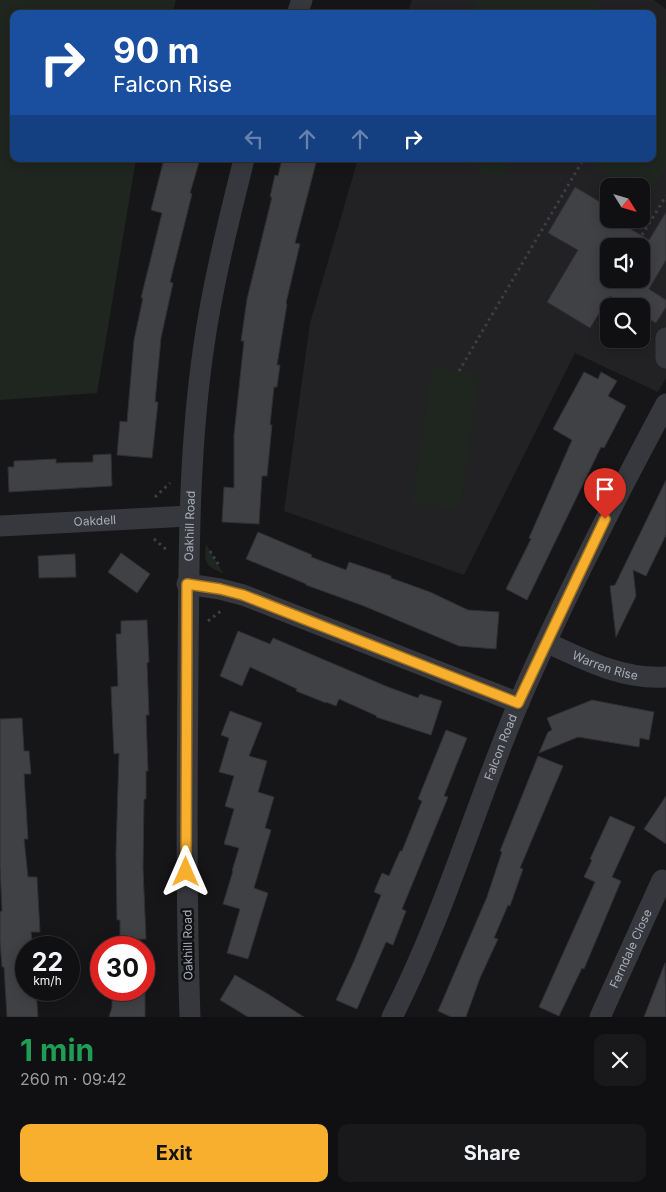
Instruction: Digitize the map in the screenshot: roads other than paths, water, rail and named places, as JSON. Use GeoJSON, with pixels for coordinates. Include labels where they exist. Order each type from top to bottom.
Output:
{"type":"FeatureCollection","features":[{"type":"Feature","properties":{"kind":"street","name":"Oakhill Road"},"geometry":{"type":"LineString","coordinates":[[190,1017],[186,872],[189,516],[196,410],[204,345],[216,276],[243,162]]}},
{"type":"Feature","properties":{"kind":"street"},"geometry":{"type":"LineString","coordinates":[[666,338],[666,358]]}},
{"type":"Feature","properties":{"kind":"street","name":"Falcon Road"},"geometry":{"type":"LineString","coordinates":[[392,1017],[421,956],[518,703],[614,501],[666,404]]}},
{"type":"Feature","properties":{"kind":"street","name":"Oakdell"},"geometry":{"type":"LineString","coordinates":[[0,526],[189,516]]}},
{"type":"Feature","properties":{"kind":"street"},"geometry":{"type":"LineString","coordinates":[[187,584],[243,595],[518,703]]}},
{"type":"Feature","properties":{"kind":"street","name":"Warren Rise"},"geometry":{"type":"LineString","coordinates":[[546,642],[594,664],[626,675],[666,677]]}},
{"type":"Feature","properties":{"kind":"street","name":"Ferndale Close"},"geometry":{"type":"LineString","coordinates":[[600,1017],[662,880]]}}]}
